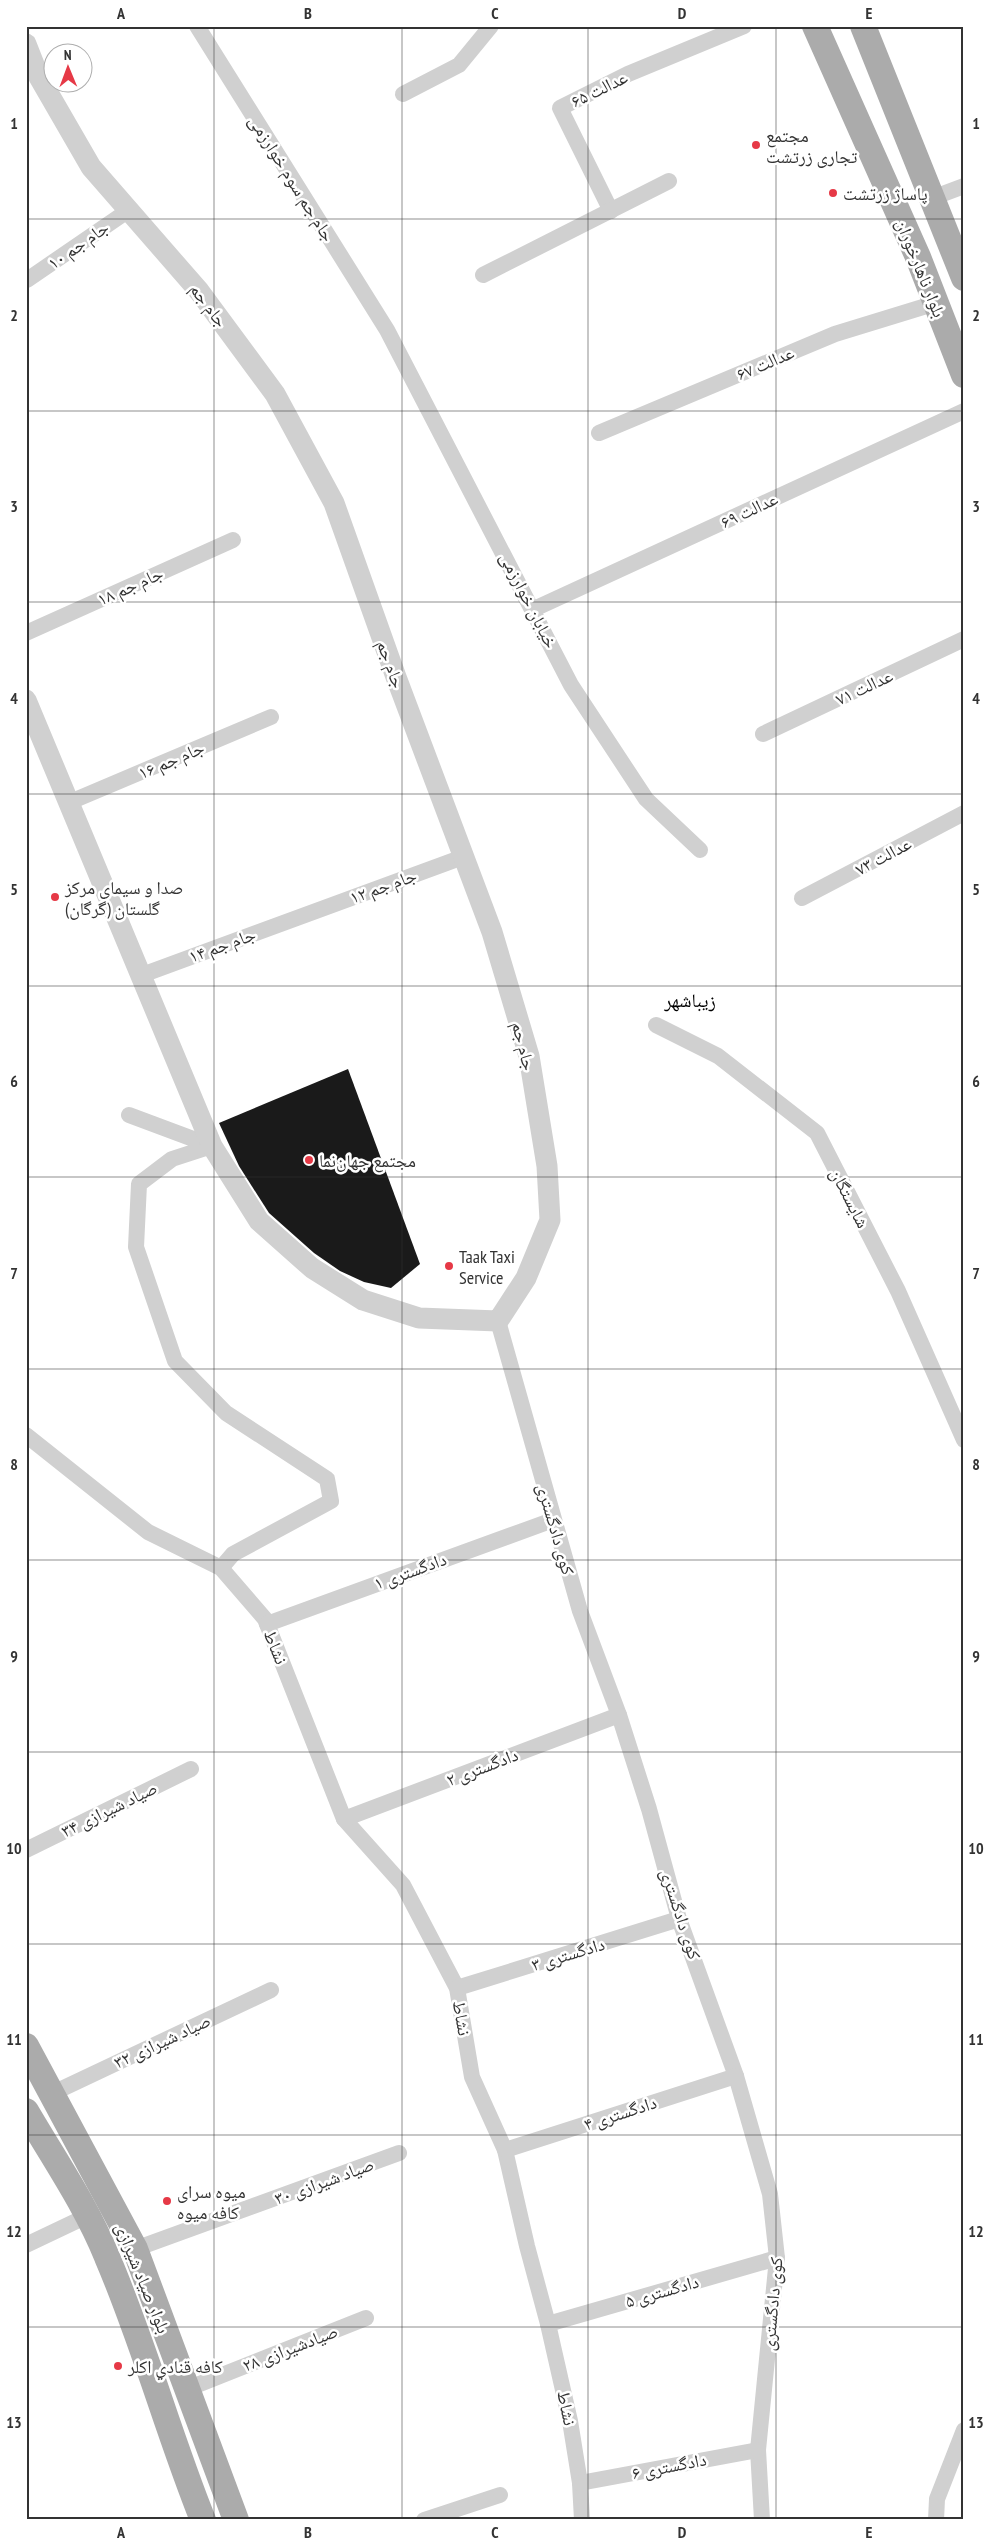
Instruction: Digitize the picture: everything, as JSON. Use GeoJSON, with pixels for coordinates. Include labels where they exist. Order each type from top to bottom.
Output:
{"type":"FeatureCollection","features":[{"type":"Feature","properties":{"kind":"main road","name":"بلوار ناهارخوران"},"geometry":{"type":"LineString","coordinates":[[815,26],[918,257],[964,375]]}},
{"type":"Feature","properties":{"kind":"main road","name":"بلوار ناهارخوران"},"geometry":{"type":"LineString","coordinates":[[863,26],[964,278]]}},
{"type":"Feature","properties":{"kind":"main road"},"geometry":{"type":"LineString","coordinates":[[918,257],[951,245]]}},
{"type":"Feature","properties":{"kind":"main road","name":"بلوار صیاد شیرازی"},"geometry":{"type":"LineString","coordinates":[[26,2046],[53,2093],[135,2249],[236,2520]]}},
{"type":"Feature","properties":{"kind":"main road","name":"بلوار صیاد شیرازی"},"geometry":{"type":"LineString","coordinates":[[26,2111],[87,2216],[114,2274],[183,2470],[203,2520]]}},
{"type":"Feature","properties":{"kind":"main road"},"geometry":{"type":"LineString","coordinates":[[183,2470],[214,2459]]}},
{"type":"Feature","properties":{"kind":"street"},"geometry":{"type":"LineString","coordinates":[[403,94],[459,65],[490,26]]}},
{"type":"Feature","properties":{"kind":"street","name":"عدالت ۶۵"},"geometry":{"type":"LineString","coordinates":[[611,210],[560,108],[628,74],[744,26]]}},
{"type":"Feature","properties":{"kind":"street","name":"جام جم سوم خوارزمی"},"geometry":{"type":"LineString","coordinates":[[200,27],[387,330]]}},
{"type":"Feature","properties":{"kind":"street","name":"جام جم"},"geometry":{"type":"LineString","coordinates":[[26,44],[38,76],[91,167],[200,291],[274,394],[334,503],[396,677],[492,932],[529,1056],[547,1166],[550,1220],[526,1278],[498,1321]]}},
{"type":"Feature","properties":{"kind":"street"},"geometry":{"type":"LineString","coordinates":[[483,275],[669,181]]}},
{"type":"Feature","properties":{"kind":"street"},"geometry":{"type":"LineString","coordinates":[[932,198],[964,186]]}},
{"type":"Feature","properties":{"kind":"street","name":"۱۰ جام جم"},"geometry":{"type":"LineString","coordinates":[[27,280],[129,210]]}},
{"type":"Feature","properties":{"kind":"street","name":"عدالت ۶۷"},"geometry":{"type":"LineString","coordinates":[[598,433],[835,334],[936,303]]}},
{"type":"Feature","properties":{"kind":"street","name":"خیابان خوارزمی"},"geometry":{"type":"LineString","coordinates":[[387,330],[572,685],[646,799],[700,850]]}},
{"type":"Feature","properties":{"kind":"street","name":"عدالت ۶۹"},"geometry":{"type":"LineString","coordinates":[[534,609],[964,411]]}},
{"type":"Feature","properties":{"kind":"street","name":"۱۸ جام جم"},"geometry":{"type":"LineString","coordinates":[[26,633],[233,540]]}},
{"type":"Feature","properties":{"kind":"street","name":"عدالت ۷۱"},"geometry":{"type":"LineString","coordinates":[[764,734],[964,640]]}},
{"type":"Feature","properties":{"kind":"street"},"geometry":{"type":"LineString","coordinates":[[26,700],[212,1146],[259,1221],[312,1268],[363,1300],[418,1318],[498,1321]]}},
{"type":"Feature","properties":{"kind":"street","name":"۱۶ جام جم"},"geometry":{"type":"LineString","coordinates":[[70,802],[271,717]]}},
{"type":"Feature","properties":{"kind":"street","name":"عدالت ۷۳"},"geometry":{"type":"LineString","coordinates":[[802,898],[964,813]]}},
{"type":"Feature","properties":{"kind":"street","name":"۱۲ جام جم"},"geometry":{"type":"LineString","coordinates":[[302,916],[463,857]]}},
{"type":"Feature","properties":{"kind":"street","name":"۱۴ جام جم"},"geometry":{"type":"LineString","coordinates":[[142,975],[302,916]]}},
{"type":"Feature","properties":{"kind":"street","name":"شایستگان"},"geometry":{"type":"LineString","coordinates":[[656,1026],[718,1056],[817,1134],[898,1291],[964,1440]]}},
{"type":"Feature","properties":{"kind":"street"},"geometry":{"type":"LineString","coordinates":[[128,1115],[212,1146]]}},
{"type":"Feature","properties":{"kind":"street"},"geometry":{"type":"LineString","coordinates":[[26,1435],[148,1532],[221,1568],[233,1554],[331,1501],[327,1479],[226,1413],[174,1361],[136,1247],[139,1184],[172,1159],[212,1146]]}},
{"type":"Feature","properties":{"kind":"street","name":"کوی دادگستری"},"geometry":{"type":"LineString","coordinates":[[498,1321],[580,1611],[619,1715],[650,1809],[679,1919],[708,1994],[736,2076],[770,2194],[777,2258],[758,2450],[762,2520]]}},
{"type":"Feature","properties":{"kind":"street","name":"دادگستری ۱"},"geometry":{"type":"LineString","coordinates":[[267,1624],[553,1520]]}},
{"type":"Feature","properties":{"kind":"street","name":"نشاط"},"geometry":{"type":"LineString","coordinates":[[221,1568],[267,1624],[344,1819],[403,1885],[457,1988],[472,2077],[505,2150],[526,2246],[548,2324],[570,2421],[580,2483],[582,2520]]}},
{"type":"Feature","properties":{"kind":"street","name":"دادگستری ۲"},"geometry":{"type":"LineString","coordinates":[[344,1819],[619,1715]]}},
{"type":"Feature","properties":{"kind":"street","name":"صیاد شیرازی ۳۴"},"geometry":{"type":"LineString","coordinates":[[26,1850],[191,1769]]}},
{"type":"Feature","properties":{"kind":"street","name":"دادگستری ۳"},"geometry":{"type":"LineString","coordinates":[[457,1988],[679,1919]]}},
{"type":"Feature","properties":{"kind":"street","name":"صیاد شیرازی ۳۲"},"geometry":{"type":"LineString","coordinates":[[53,2093],[271,1990]]}},
{"type":"Feature","properties":{"kind":"street","name":"دادگستری ۴"},"geometry":{"type":"LineString","coordinates":[[505,2150],[736,2076]]}},
{"type":"Feature","properties":{"kind":"street","name":"صیاد شیرازی ۳۰"},"geometry":{"type":"LineString","coordinates":[[135,2249],[399,2154]]}},
{"type":"Feature","properties":{"kind":"street"},"geometry":{"type":"LineString","coordinates":[[26,2245],[87,2216]]}},
{"type":"Feature","properties":{"kind":"street","name":"دادگستری ۵"},"geometry":{"type":"LineString","coordinates":[[548,2324],[777,2258]]}},
{"type":"Feature","properties":{"kind":"street","name":"۲۸ صیادشیرازی"},"geometry":{"type":"LineString","coordinates":[[187,2389],[366,2318]]}},
{"type":"Feature","properties":{"kind":"street"},"geometry":{"type":"LineString","coordinates":[[936,2520],[937,2499],[964,2430]]}},
{"type":"Feature","properties":{"kind":"street","name":"دادگستری ۶"},"geometry":{"type":"LineString","coordinates":[[580,2483],[758,2450]]}},
{"type":"Feature","properties":{"kind":"street"},"geometry":{"type":"LineString","coordinates":[[424,2520],[500,2495]]}},
{"type":"Feature","properties":{"kind":"building","name":"مجتمع جهان‌نما"},"geometry":{"type":"Polygon","coordinates":[[[348,1069],[420,1264],[391,1288],[364,1282],[340,1271],[314,1253],[269,1213],[239,1166],[219,1123],[348,1069]]]}},
{"type":"Feature","properties":{"kind":"place","name":"مجتمع تجاری زرتشت"},"geometry":{"type":"Point","coordinates":[756,145]}},
{"type":"Feature","properties":{"kind":"place","name":"پاساژ زرتشت"},"geometry":{"type":"Point","coordinates":[833,193]}},
{"type":"Feature","properties":{"kind":"place","name":"صدا و سیمای مرکز گلستان (گرگان)"},"geometry":{"type":"Point","coordinates":[55,897]}},
{"type":"Feature","properties":{"kind":"place","name":"مجتمع جهان‌نما"},"geometry":{"type":"Point","coordinates":[309,1160]}},
{"type":"Feature","properties":{"kind":"place","name":"Taak Taxi Service"},"geometry":{"type":"Point","coordinates":[449,1266]}},
{"type":"Feature","properties":{"kind":"place","name":"میوه سرای کافه میوه"},"geometry":{"type":"Point","coordinates":[167,2201]}},
{"type":"Feature","properties":{"kind":"place","name":"كافه قنادي اكلر"},"geometry":{"type":"Point","coordinates":[118,2366]}},
{"type":"Feature","properties":{"kind":"district","name":"زیباشهر"},"geometry":{"type":"Point","coordinates":[690,1000]}}]}
